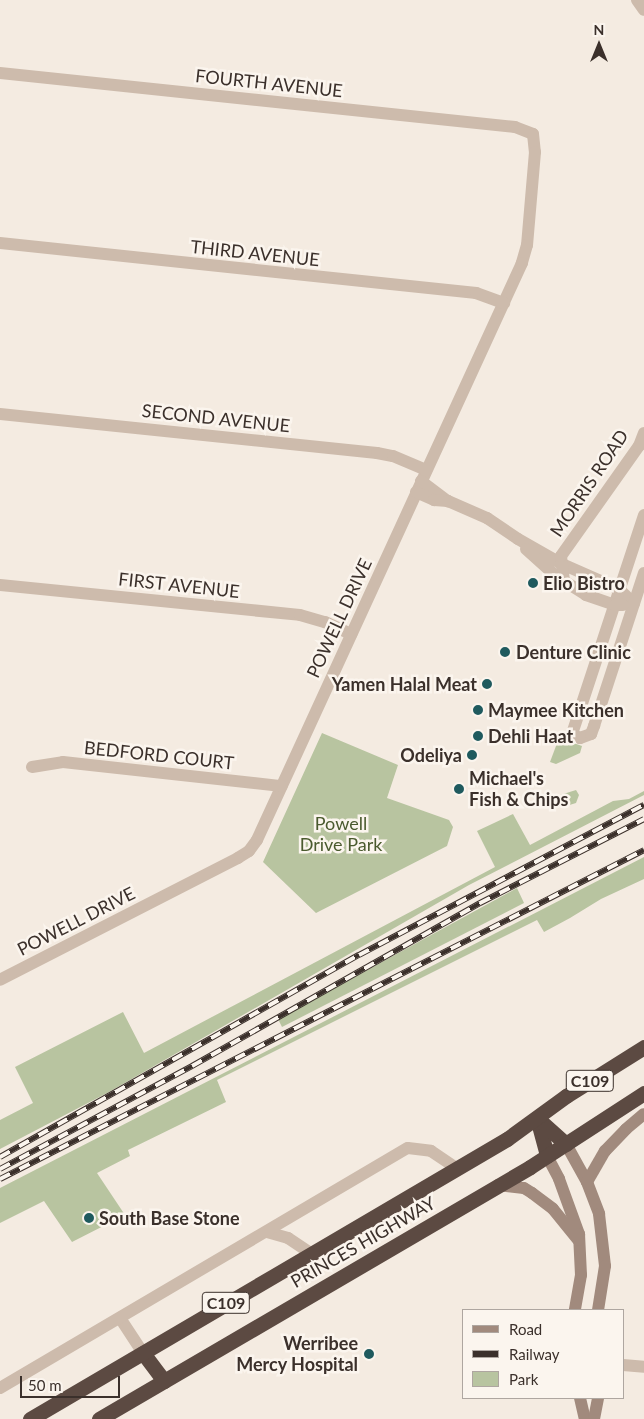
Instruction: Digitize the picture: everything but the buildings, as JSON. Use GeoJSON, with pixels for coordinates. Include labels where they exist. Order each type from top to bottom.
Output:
{"type":"FeatureCollection","features":[{"type":"Feature","properties":{"kind":"highway","name":"PRINCES HIGHWAY"},"geometry":{"type":"LineString","coordinates":[[30,1419],[310,1253],[458,1168],[644,1047]]}},
{"type":"Feature","properties":{"kind":"highway","name":"PRINCES HIGHWAY"},"geometry":{"type":"LineString","coordinates":[[99,1419],[547,1156],[644,1093]]}},
{"type":"Feature","properties":{"kind":"highway"},"geometry":{"type":"LineString","coordinates":[[537,1118],[566,1144]]}},
{"type":"Feature","properties":{"kind":"highway"},"geometry":{"type":"LineString","coordinates":[[537,1118],[547,1156]]}},
{"type":"Feature","properties":{"kind":"highway"},"geometry":{"type":"LineString","coordinates":[[143,1353],[164,1381]]}},
{"type":"Feature","properties":{"kind":"street"},"geometry":{"type":"LineString","coordinates":[[637,0],[644,10]]}},
{"type":"Feature","properties":{"kind":"street","name":"FOURTH AVENUE"},"geometry":{"type":"LineString","coordinates":[[0,73],[515,127],[533,134]]}},
{"type":"Feature","properties":{"kind":"street","name":"POWELL DRIVE"},"geometry":{"type":"LineString","coordinates":[[0,980],[249,851],[257,840],[522,263],[527,245],[536,152],[533,134]]}},
{"type":"Feature","properties":{"kind":"street","name":"THIRD AVENUE"},"geometry":{"type":"LineString","coordinates":[[0,243],[476,294],[504,303]]}},
{"type":"Feature","properties":{"kind":"street","name":"SECOND AVENUE"},"geometry":{"type":"LineString","coordinates":[[0,414],[393,456],[421,481],[434,500],[448,502],[487,518],[518,540]]}},
{"type":"Feature","properties":{"kind":"street","name":"MORRIS ROAD"},"geometry":{"type":"LineString","coordinates":[[564,581],[561,556],[639,446],[644,433]]}},
{"type":"Feature","properties":{"kind":"street"},"geometry":{"type":"LineString","coordinates":[[644,516],[572,734],[580,738],[591,734],[644,573]]}},
{"type":"Feature","properties":{"kind":"street"},"geometry":{"type":"LineString","coordinates":[[518,540],[581,574],[619,589],[634,604]]}},
{"type":"Feature","properties":{"kind":"street"},"geometry":{"type":"LineString","coordinates":[[518,540],[540,563],[586,595],[615,605],[634,604]]}},
{"type":"Feature","properties":{"kind":"street"},"geometry":{"type":"LineString","coordinates":[[564,581],[581,574]]}},
{"type":"Feature","properties":{"kind":"street"},"geometry":{"type":"LineString","coordinates":[[581,574],[586,595]]}},
{"type":"Feature","properties":{"kind":"street","name":"FIRST AVENUE"},"geometry":{"type":"LineString","coordinates":[[0,585],[300,615],[324,622],[351,634]]}},
{"type":"Feature","properties":{"kind":"street","name":"BEDFORD COURT"},"geometry":{"type":"LineString","coordinates":[[32,767],[63,762],[282,786]]}},
{"type":"Feature","properties":{"kind":"street"},"geometry":{"type":"LineString","coordinates":[[587,1182],[605,1151],[626,1129],[644,1114]]}},
{"type":"Feature","properties":{"kind":"street"},"geometry":{"type":"LineString","coordinates":[[566,1144],[587,1182],[599,1214],[605,1266],[598,1309]]}},
{"type":"Feature","properties":{"kind":"street"},"geometry":{"type":"LineString","coordinates":[[0,1388],[408,1148],[431,1151],[458,1168]]}},
{"type":"Feature","properties":{"kind":"street"},"geometry":{"type":"LineString","coordinates":[[547,1156],[572,1210],[580,1242],[581,1275],[576,1309]]}},
{"type":"Feature","properties":{"kind":"street"},"geometry":{"type":"LineString","coordinates":[[498,1185],[524,1188],[532,1193],[553,1208],[580,1242]]}},
{"type":"Feature","properties":{"kind":"street","name":"PRINCES HIGHWAY"},"geometry":{"type":"LineString","coordinates":[[268,1232],[288,1238],[310,1253]]}},
{"type":"Feature","properties":{"kind":"street"},"geometry":{"type":"LineString","coordinates":[[120,1318],[143,1353]]}},
{"type":"Feature","properties":{"kind":"street"},"geometry":{"type":"LineString","coordinates":[[625,1363],[644,1367]]}},
{"type":"Feature","properties":{"kind":"street"},"geometry":{"type":"LineString","coordinates":[[580,1399],[585,1419]]}},
{"type":"Feature","properties":{"kind":"street"},"geometry":{"type":"LineString","coordinates":[[594,1419],[598,1399]]}},
{"type":"Feature","properties":{"kind":"green space","name":"Powell Drive Park"},"geometry":{"type":"Polygon","coordinates":[[[322,733],[398,765],[387,798],[449,820],[453,827],[447,846],[316,913],[263,862],[322,733]]]}},
{"type":"Feature","properties":{"kind":"green space"},"geometry":{"type":"Polygon","coordinates":[[[559,738],[582,746],[580,753],[556,764],[550,762],[559,738]]]}},
{"type":"Feature","properties":{"kind":"green space"},"geometry":{"type":"Polygon","coordinates":[[[576,790],[579,795],[576,803],[563,807],[554,805],[557,796],[576,790]]]}},
{"type":"Feature","properties":{"kind":"green space"},"geometry":{"type":"Polygon","coordinates":[[[644,791],[644,795],[469,885],[109,1092],[0,1149],[0,1120],[33,1103],[15,1067],[123,1012],[144,1053],[495,867],[477,831],[513,814],[530,845],[613,801],[629,799],[644,791]]]}},
{"type":"Feature","properties":{"kind":"green space"},"geometry":{"type":"Polygon","coordinates":[[[644,857],[644,879],[601,899],[544,932],[537,920],[217,1080],[226,1102],[128,1150],[130,1156],[97,1173],[125,1215],[72,1242],[44,1201],[0,1223],[0,1188],[644,857]]]}},
{"type":"Feature","properties":{"kind":"green space"},"geometry":{"type":"Polygon","coordinates":[[[517,888],[524,903],[282,1027],[278,1019],[517,888]]]}},
{"type":"Feature","properties":{"kind":"railway"},"geometry":{"type":"LineString","coordinates":[[0,1157],[359,955],[644,805]]}},
{"type":"Feature","properties":{"kind":"railway"},"geometry":{"type":"LineString","coordinates":[[0,1169],[192,1066],[480,903],[644,819]]}},
{"type":"Feature","properties":{"kind":"railway"},"geometry":{"type":"LineString","coordinates":[[0,1179],[644,850]]}},
{"type":"Feature","properties":{"kind":"place","name":"Elio Bistro"},"geometry":{"type":"Point","coordinates":[533,583]}},
{"type":"Feature","properties":{"kind":"place","name":"Denture Clinic"},"geometry":{"type":"Point","coordinates":[505,652]}},
{"type":"Feature","properties":{"kind":"place","name":"Yamen Halal Meat"},"geometry":{"type":"Point","coordinates":[487,684]}},
{"type":"Feature","properties":{"kind":"place","name":"Maymee Kitchen"},"geometry":{"type":"Point","coordinates":[478,710]}},
{"type":"Feature","properties":{"kind":"place","name":"Dehli Haat"},"geometry":{"type":"Point","coordinates":[478,736]}},
{"type":"Feature","properties":{"kind":"place","name":"Odeliya"},"geometry":{"type":"Point","coordinates":[472,755]}},
{"type":"Feature","properties":{"kind":"place","name":"Michael's Fish & Chips"},"geometry":{"type":"Point","coordinates":[459,789]}},
{"type":"Feature","properties":{"kind":"place","name":"South Base Stone"},"geometry":{"type":"Point","coordinates":[89,1218]}},
{"type":"Feature","properties":{"kind":"place","name":"Werribee Mercy Hospital"},"geometry":{"type":"Point","coordinates":[369,1354]}}]}
